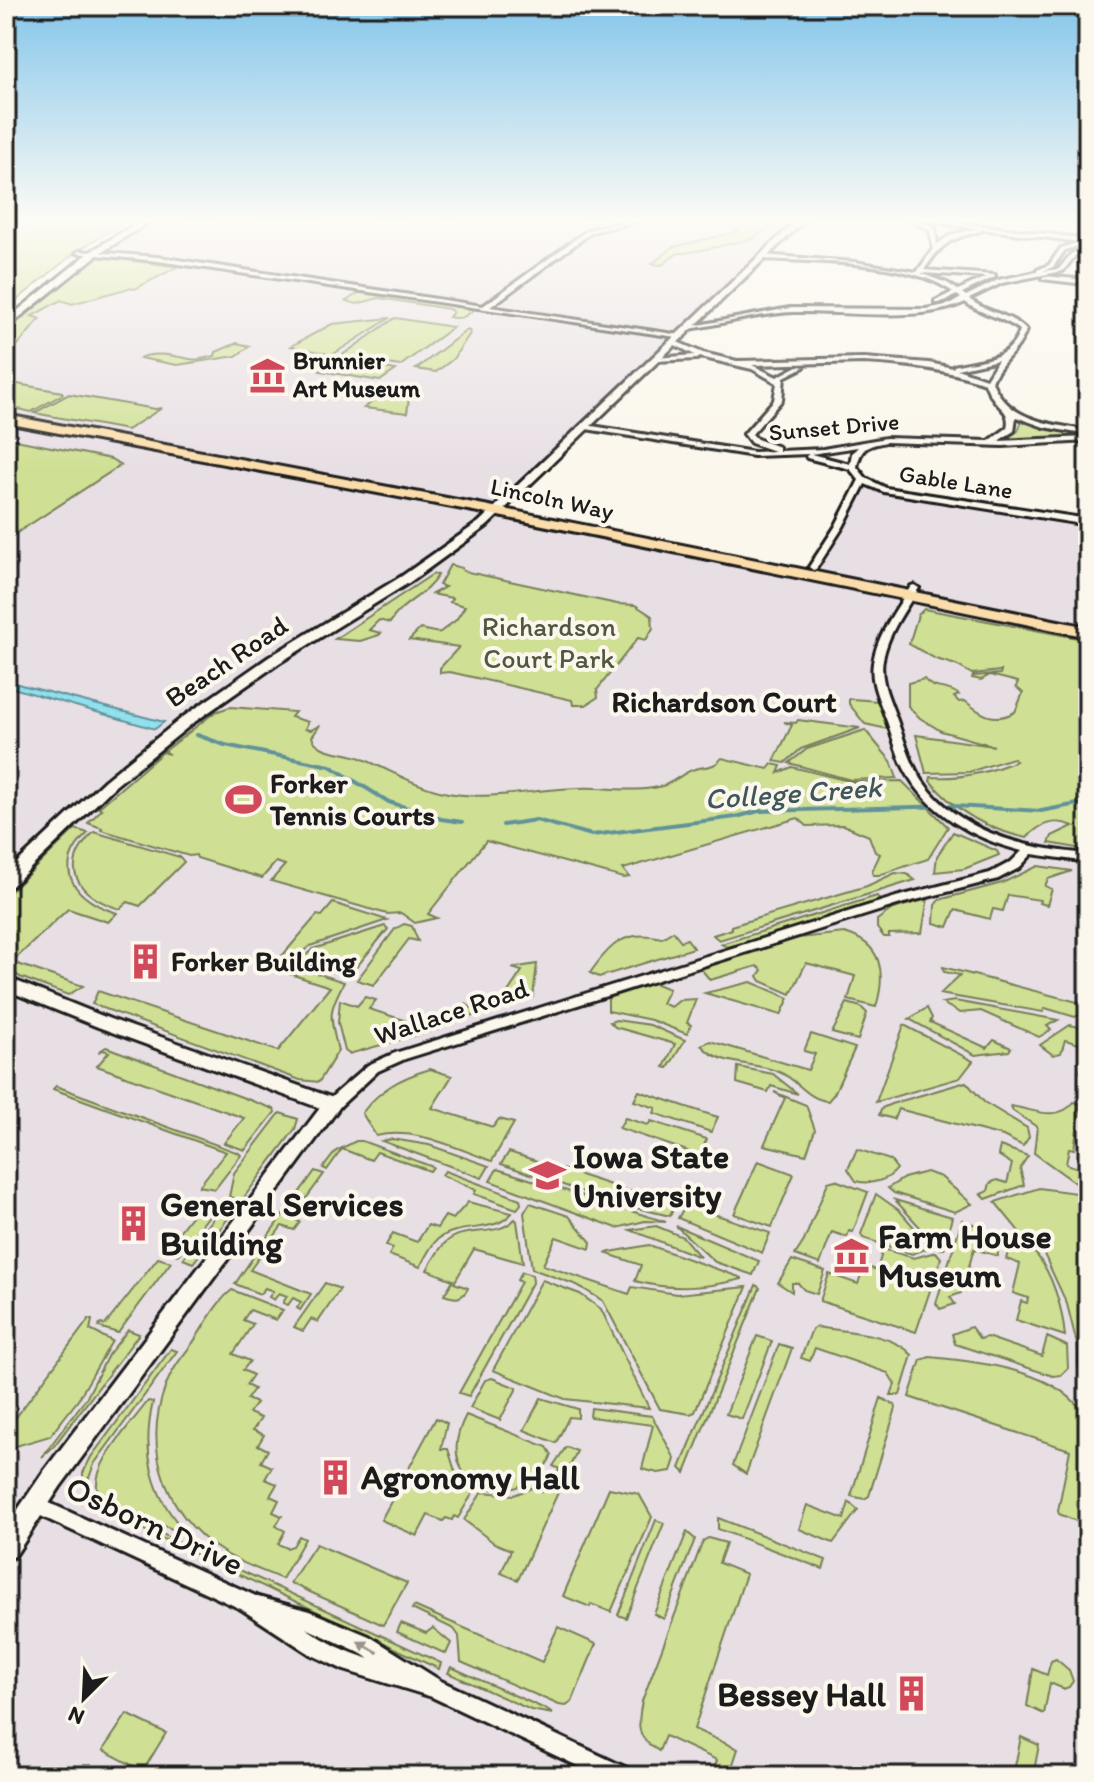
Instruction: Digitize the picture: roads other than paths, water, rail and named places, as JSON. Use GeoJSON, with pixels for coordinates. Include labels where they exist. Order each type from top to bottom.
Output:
{"type":"FeatureCollection","features":[{"type":"Feature","properties":{"kind":"main road"},"geometry":{"type":"LineString","coordinates":[[6,325],[32,304]]}},
{"type":"Feature","properties":{"kind":"main road","name":"Lincoln Way"},"geometry":{"type":"LineString","coordinates":[[6,412],[813,567],[912,592],[1088,621]]}},
{"type":"Feature","properties":{"kind":"main road","name":"Lincoln Way"},"geometry":{"type":"LineString","coordinates":[[6,419],[501,508],[912,592],[1088,632]]}},
{"type":"Feature","properties":{"kind":"street"},"geometry":{"type":"LineString","coordinates":[[466,304],[678,340],[704,358]]}},
{"type":"Feature","properties":{"kind":"street"},"geometry":{"type":"LineString","coordinates":[[485,307],[489,304]]}},
{"type":"Feature","properties":{"kind":"street","name":"Beach Road"},"geometry":{"type":"LineString","coordinates":[[6,882],[110,783],[188,720],[274,660],[426,565],[501,508],[715,304]]}},
{"type":"Feature","properties":{"kind":"street"},"geometry":{"type":"LineString","coordinates":[[703,316],[781,306],[931,304]]}},
{"type":"Feature","properties":{"kind":"street"},"geometry":{"type":"LineString","coordinates":[[926,311],[950,304]]}},
{"type":"Feature","properties":{"kind":"street"},"geometry":{"type":"LineString","coordinates":[[972,304],[989,314]]}},
{"type":"Feature","properties":{"kind":"street"},"geometry":{"type":"LineString","coordinates":[[690,327],[790,310],[959,312]]}},
{"type":"Feature","properties":{"kind":"street"},"geometry":{"type":"LineString","coordinates":[[968,312],[989,314],[1018,323],[1023,330],[1022,336],[990,374],[988,382],[998,403],[1013,419],[1011,429],[988,444]]}},
{"type":"Feature","properties":{"kind":"street"},"geometry":{"type":"LineString","coordinates":[[932,367],[971,365],[1004,357]]}},
{"type":"Feature","properties":{"kind":"street"},"geometry":{"type":"LineString","coordinates":[[656,360],[704,358],[735,363],[762,371],[779,381]]}},
{"type":"Feature","properties":{"kind":"street"},"geometry":{"type":"LineString","coordinates":[[735,363],[890,363],[954,370],[988,382]]}},
{"type":"Feature","properties":{"kind":"street"},"geometry":{"type":"LineString","coordinates":[[732,452],[778,400],[781,376],[794,368],[822,363]]}},
{"type":"Feature","properties":{"kind":"street"},"geometry":{"type":"LineString","coordinates":[[1010,413],[1088,433]]}},
{"type":"Feature","properties":{"kind":"street","name":"Sunset Drive"},"geometry":{"type":"LineString","coordinates":[[586,427],[732,452],[794,453],[901,440],[988,444],[1088,439]]}},
{"type":"Feature","properties":{"kind":"street"},"geometry":{"type":"LineString","coordinates":[[748,434],[766,447],[853,467]]}},
{"type":"Feature","properties":{"kind":"street","name":"Gable Lane"},"geometry":{"type":"LineString","coordinates":[[865,445],[856,453],[853,467],[863,480],[884,490],[1088,522]]}},
{"type":"Feature","properties":{"kind":"street"},"geometry":{"type":"LineString","coordinates":[[813,567],[839,527],[863,480]]}},
{"type":"Feature","properties":{"kind":"street"},"geometry":{"type":"LineString","coordinates":[[912,592],[884,641],[878,680],[908,764],[930,797],[955,817],[1001,841],[1029,850],[1088,858]]}},
{"type":"Feature","properties":{"kind":"street","name":"Wallace Road"},"geometry":{"type":"LineString","coordinates":[[6,1548],[332,1105],[361,1076],[400,1056],[900,900],[994,876],[1015,865],[1029,850]]}},
{"type":"Feature","properties":{"kind":"street"},"geometry":{"type":"LineString","coordinates":[[6,983],[104,1023],[332,1105]]}},
{"type":"Feature","properties":{"kind":"street","name":"Osborn Drive"},"geometry":{"type":"LineString","coordinates":[[36,1505],[248,1602],[330,1628],[379,1652],[434,1688],[622,1776]]}},
{"type":"Feature","properties":{"kind":"water"},"geometry":{"type":"Polygon","coordinates":[[[6,681],[164,722],[155,729],[6,686],[6,681]]]}},
{"type":"Feature","properties":{"kind":"waterway","name":"College Creek"},"geometry":{"type":"LineString","coordinates":[[197,735],[225,745],[330,766],[389,802],[441,819],[462,822]]}},
{"type":"Feature","properties":{"kind":"waterway","name":"College Creek"},"geometry":{"type":"LineString","coordinates":[[503,825],[536,820],[592,835],[736,817],[759,811],[955,806],[1041,811],[1088,802]]}},
{"type":"Feature","properties":{"kind":"place","name":"Brunnier Art Museum"},"geometry":{"type":"Point","coordinates":[267,375]}},
{"type":"Feature","properties":{"kind":"place","name":"Forker Tennis Courts"},"geometry":{"type":"Point","coordinates":[244,799]}},
{"type":"Feature","properties":{"kind":"place","name":"Forker Building"},"geometry":{"type":"Point","coordinates":[145,961]}},
{"type":"Feature","properties":{"kind":"place","name":"Iowa State University"},"geometry":{"type":"Point","coordinates":[547,1176]}},
{"type":"Feature","properties":{"kind":"place","name":"General Services Building"},"geometry":{"type":"Point","coordinates":[134,1224]}},
{"type":"Feature","properties":{"kind":"place","name":"Farm House Museum"},"geometry":{"type":"Point","coordinates":[852,1256]}},
{"type":"Feature","properties":{"kind":"place","name":"Agronomy Hall"},"geometry":{"type":"Point","coordinates":[335,1477]}},
{"type":"Feature","properties":{"kind":"place","name":"Bessey Hall"},"geometry":{"type":"Point","coordinates":[912,1694]}},
{"type":"Feature","properties":{"kind":"district","name":"Richardson Court"},"geometry":{"type":"Point","coordinates":[724,702]}},
{"type":"Feature","properties":{"kind":"park label","name":"Richardson Court Park"},"geometry":{"type":"Point","coordinates":[549,642]}}]}
